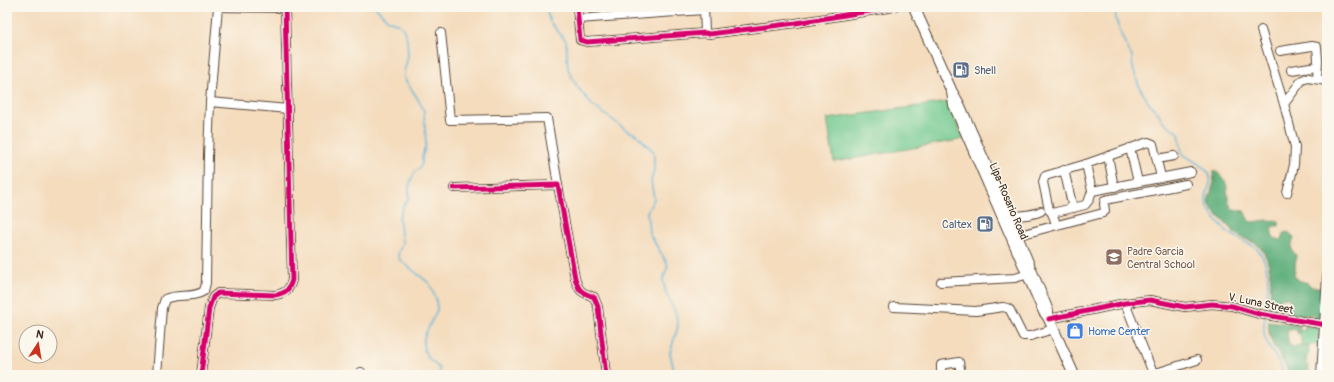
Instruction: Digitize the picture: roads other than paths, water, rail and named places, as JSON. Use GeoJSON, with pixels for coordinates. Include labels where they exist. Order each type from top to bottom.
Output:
{"type":"FeatureCollection","features":[{"type":"Feature","properties":{"kind":"main road","name":"Lipa-Rosario Road"},"geometry":{"type":"LineString","coordinates":[[914,7],[952,92],[959,104],[1044,312],[1074,375]]}},
{"type":"Feature","properties":{"kind":"street"},"geometry":{"type":"LineString","coordinates":[[157,375],[162,308],[165,298],[171,296],[197,295],[204,291],[206,283],[210,102],[218,7]]}},
{"type":"Feature","properties":{"kind":"street"},"geometry":{"type":"LineString","coordinates":[[221,7],[299,7]]}},
{"type":"Feature","properties":{"kind":"street"},"geometry":{"type":"LineString","coordinates":[[577,7],[580,40],[584,42],[705,33],[709,34],[796,23],[894,7]]}},
{"type":"Feature","properties":{"kind":"street"},"geometry":{"type":"LineString","coordinates":[[201,375],[209,308],[213,297],[218,293],[276,295],[284,293],[289,289],[292,280],[285,8]]}},
{"type":"Feature","properties":{"kind":"street"},"geometry":{"type":"LineString","coordinates":[[578,19],[704,8],[705,33]]}},
{"type":"Feature","properties":{"kind":"street"},"geometry":{"type":"LineString","coordinates":[[1261,30],[1284,104],[1294,147],[1294,165],[1287,193]]}},
{"type":"Feature","properties":{"kind":"street"},"geometry":{"type":"LineString","coordinates":[[441,33],[450,120],[547,118],[575,278],[578,289],[585,294],[594,297],[598,307],[606,375]]}},
{"type":"Feature","properties":{"kind":"street"},"geometry":{"type":"LineString","coordinates":[[1280,51],[1316,46],[1318,51],[1317,79]]}},
{"type":"Feature","properties":{"kind":"street"},"geometry":{"type":"LineString","coordinates":[[1291,70],[1317,66]]}},
{"type":"Feature","properties":{"kind":"street"},"geometry":{"type":"LineString","coordinates":[[1284,104],[1302,80],[1306,78],[1327,81]]}},
{"type":"Feature","properties":{"kind":"street"},"geometry":{"type":"LineString","coordinates":[[210,102],[288,109]]}},
{"type":"Feature","properties":{"kind":"street"},"geometry":{"type":"LineString","coordinates":[[1049,214],[1042,182],[1045,176],[1086,164],[1148,142],[1153,144],[1158,159],[1161,177]]}},
{"type":"Feature","properties":{"kind":"street"},"geometry":{"type":"LineString","coordinates":[[1130,148],[1138,182]]}},
{"type":"Feature","properties":{"kind":"street"},"geometry":{"type":"LineString","coordinates":[[1108,156],[1114,186]]}},
{"type":"Feature","properties":{"kind":"street"},"geometry":{"type":"LineString","coordinates":[[1158,159],[1174,156]]}},
{"type":"Feature","properties":{"kind":"street"},"geometry":{"type":"LineString","coordinates":[[1006,218],[1031,212],[1049,214],[1087,203],[1092,191],[1086,164]]}},
{"type":"Feature","properties":{"kind":"street"},"geometry":{"type":"LineString","coordinates":[[1064,170],[1073,208]]}},
{"type":"Feature","properties":{"kind":"street"},"geometry":{"type":"LineString","coordinates":[[1092,191],[1191,172]]}},
{"type":"Feature","properties":{"kind":"street"},"geometry":{"type":"LineString","coordinates":[[1014,237],[1103,213],[1105,210],[1105,200],[1186,184]]}},
{"type":"Feature","properties":{"kind":"street"},"geometry":{"type":"LineString","coordinates":[[454,188],[558,185]]}},
{"type":"Feature","properties":{"kind":"street"},"geometry":{"type":"LineString","coordinates":[[941,282],[1015,278],[1029,274]]}},
{"type":"Feature","properties":{"kind":"street"},"geometry":{"type":"LineString","coordinates":[[1323,374],[1327,276]]}},
{"type":"Feature","properties":{"kind":"street","name":"V. Luna Street"},"geometry":{"type":"LineString","coordinates":[[894,307],[976,310],[1003,307],[1010,310],[1024,336],[1031,336],[1050,322],[1125,303],[1150,300],[1185,307],[1223,305],[1234,306],[1259,314],[1326,325]]}},
{"type":"Feature","properties":{"kind":"street"},"geometry":{"type":"LineString","coordinates":[[1125,303],[1153,372],[1159,372],[1197,360]]}},
{"type":"Feature","properties":{"kind":"street"},"geometry":{"type":"LineString","coordinates":[[941,375],[941,365],[959,362],[961,375]]}},
{"type":"Feature","properties":{"kind":"waterway"},"geometry":{"type":"LineString","coordinates":[[375,7],[388,20],[403,28],[407,39],[408,56],[404,78],[424,111],[426,144],[422,157],[422,163],[411,180],[409,187],[409,198],[399,217],[402,243],[398,255],[400,260],[429,283],[436,299],[437,310],[425,335],[423,343],[427,356],[439,368],[439,375]]}},
{"type":"Feature","properties":{"kind":"waterway"},"geometry":{"type":"LineString","coordinates":[[546,7],[550,22],[566,41],[568,69],[576,85],[592,105],[625,129],[637,135],[654,152],[654,170],[651,181],[654,199],[647,212],[649,233],[668,265],[663,280],[666,293],[676,314],[678,326],[670,353],[675,375]]}},
{"type":"Feature","properties":{"kind":"waterway"},"geometry":{"type":"LineString","coordinates":[[1115,7],[1116,20],[1122,37],[1132,57],[1133,68],[1140,89],[1162,120],[1179,133],[1182,153],[1204,168],[1210,176],[1210,185],[1206,199],[1210,211],[1225,229],[1255,247],[1264,260],[1268,278],[1266,312]]}},
{"type":"Feature","properties":{"kind":"waterway"},"geometry":{"type":"LineString","coordinates":[[1265,317],[1265,337],[1284,375]]}},
{"type":"Feature","properties":{"kind":"place","name":"Shell"},"geometry":{"type":"Point","coordinates":[961,70]}},
{"type":"Feature","properties":{"kind":"place","name":"Caltex"},"geometry":{"type":"Point","coordinates":[985,224]}},
{"type":"Feature","properties":{"kind":"place","name":"Padre Garcia Central School"},"geometry":{"type":"Point","coordinates":[1114,257]}},
{"type":"Feature","properties":{"kind":"place","name":"Home Center"},"geometry":{"type":"Point","coordinates":[1075,331]}}]}
